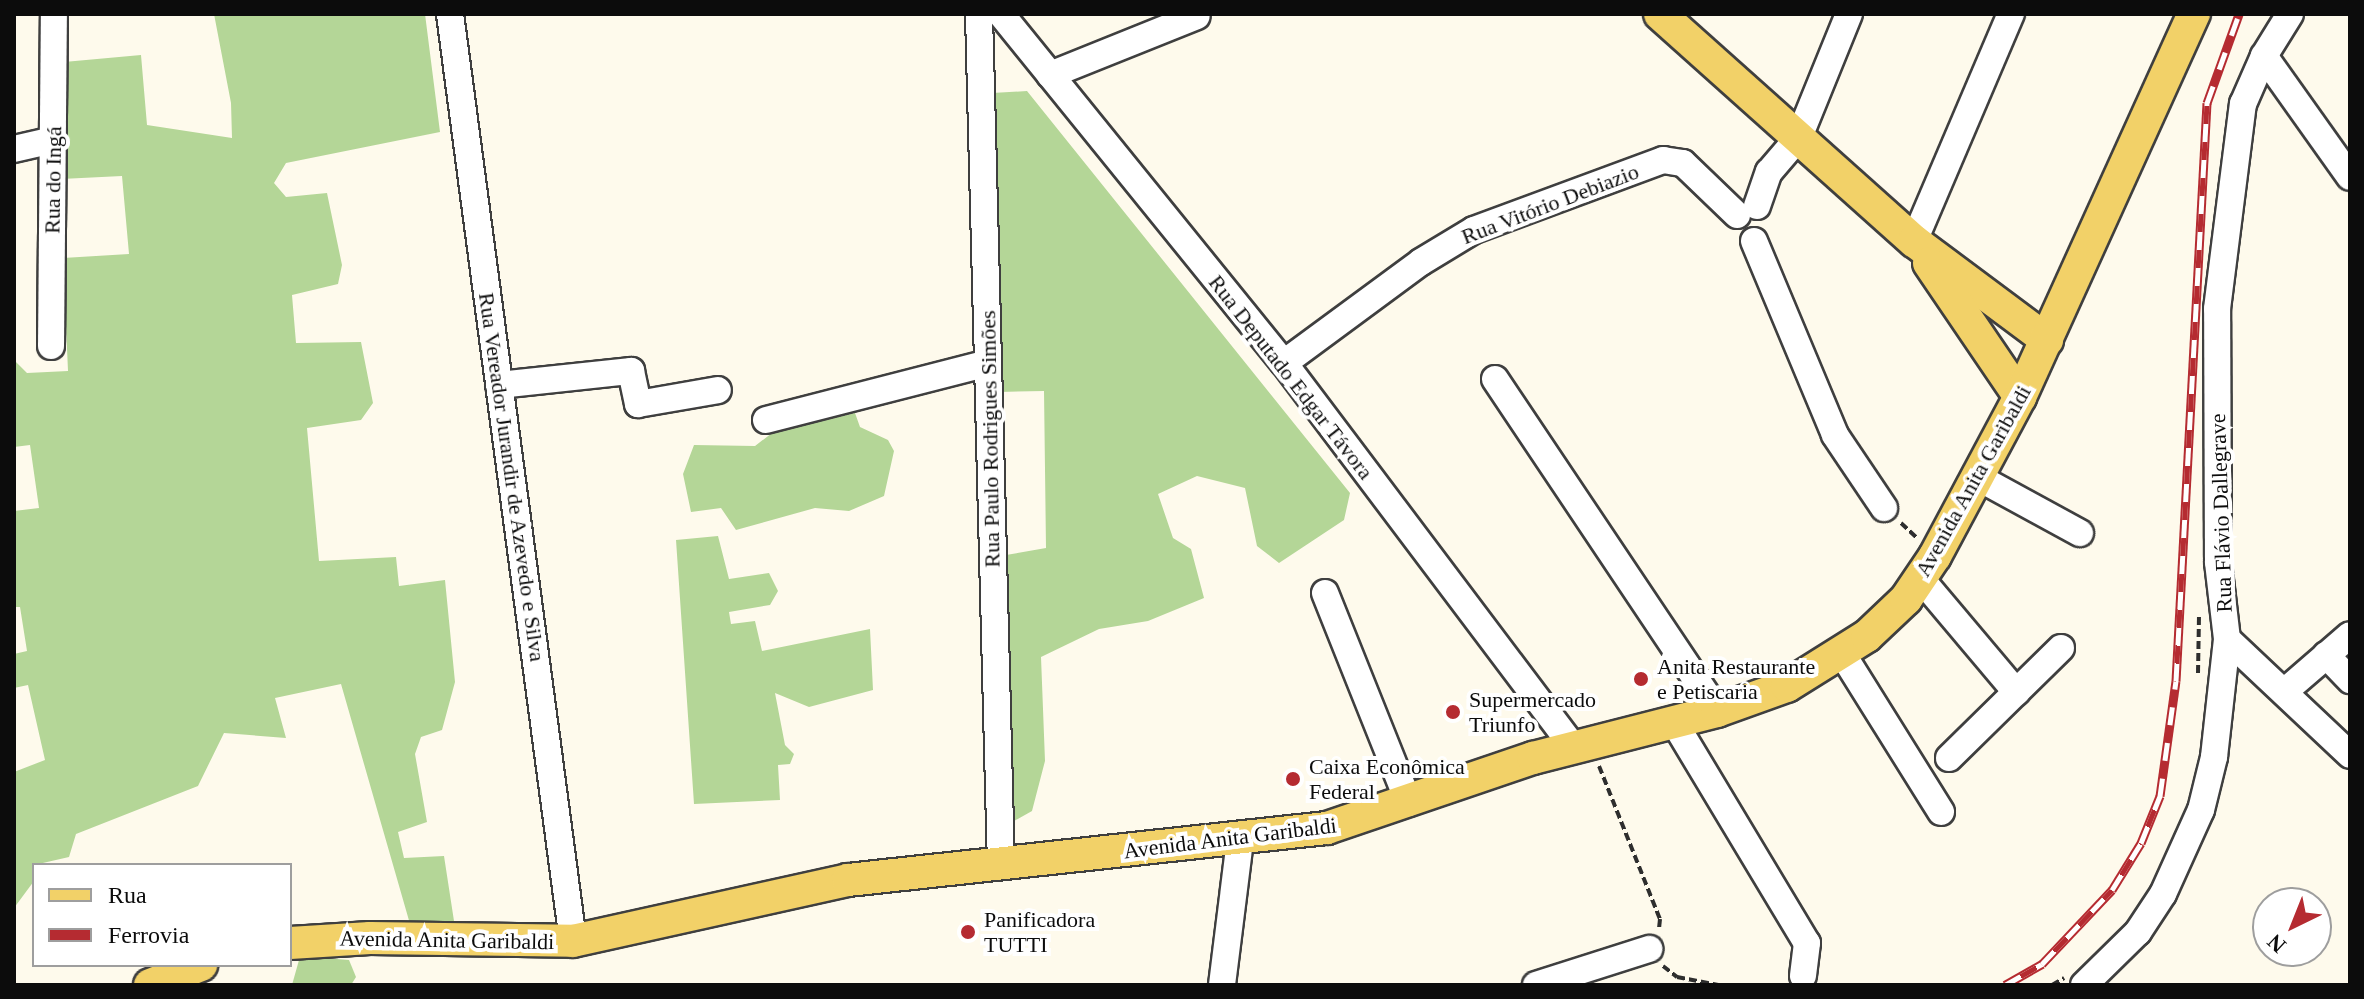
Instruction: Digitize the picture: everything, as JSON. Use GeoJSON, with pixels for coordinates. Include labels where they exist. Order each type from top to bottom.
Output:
{"type":"FeatureCollection","features":[{"type":"Feature","properties":{"kind":"main road","name":"Avenida Anita Garibaldi"},"geometry":{"type":"LineString","coordinates":[[292,943],[370,938],[573,941],[656,926],[817,885],[1240,841],[1327,828],[1581,744],[1717,711],[1787,686],[1843,655],[1891,615],[1928,567],[1979,478],[2020,397],[2194,14]]}},
{"type":"Feature","properties":{"kind":"main road"},"geometry":{"type":"LineString","coordinates":[[1673,19],[1914,241],[2047,340]]}},
{"type":"Feature","properties":{"kind":"main road"},"geometry":{"type":"LineString","coordinates":[[1914,241],[2020,397]]}},
{"type":"Feature","properties":{"kind":"main road"},"geometry":{"type":"LineString","coordinates":[[150,985],[196,967]]}},
{"type":"Feature","properties":{"kind":"street","name":"Rua do Ingá"},"geometry":{"type":"LineString","coordinates":[[51,346],[54,14]]}},
{"type":"Feature","properties":{"kind":"street","name":"Rua Vereador Jurandir de Azevedo e Silva"},"geometry":{"type":"LineString","coordinates":[[450,14],[573,941]]}},
{"type":"Feature","properties":{"kind":"street","name":"Rua Paulo Rodrigues Simões"},"geometry":{"type":"LineString","coordinates":[[979,14],[1001,864]]}},
{"type":"Feature","properties":{"kind":"street","name":"Rua Deputado Edgar Távora"},"geometry":{"type":"LineString","coordinates":[[1001,14],[1284,363],[1581,744]]}},
{"type":"Feature","properties":{"kind":"street"},"geometry":{"type":"LineString","coordinates":[[1747,211],[1769,172],[1799,137],[1849,14]]}},
{"type":"Feature","properties":{"kind":"street"},"geometry":{"type":"LineString","coordinates":[[1914,241],[2011,14]]}},
{"type":"Feature","properties":{"kind":"street","name":"Rua Flávio Dallegrave"},"geometry":{"type":"LineString","coordinates":[[2079,978],[2138,932],[2187,848],[2214,757],[2227,639],[2218,562],[2215,337],[2243,104],[2264,56],[2290,14]]}},
{"type":"Feature","properties":{"kind":"street"},"geometry":{"type":"LineString","coordinates":[[1050,75],[1197,16]]}},
{"type":"Feature","properties":{"kind":"street"},"geometry":{"type":"LineString","coordinates":[[2264,56],[2350,177]]}},
{"type":"Feature","properties":{"kind":"street"},"geometry":{"type":"LineString","coordinates":[[14,149],[53,140]]}},
{"type":"Feature","properties":{"kind":"street","name":"Rua Vitório Debiazio"},"geometry":{"type":"LineString","coordinates":[[1284,363],[1421,262],[1474,230],[1663,160],[1683,163],[1747,211],[1745,239],[1754,241],[1835,435],[1884,508]]}},
{"type":"Feature","properties":{"kind":"street"},"geometry":{"type":"LineString","coordinates":[[766,420],[988,363]]}},
{"type":"Feature","properties":{"kind":"street"},"geometry":{"type":"LineString","coordinates":[[499,385],[631,371],[638,404],[718,390]]}},
{"type":"Feature","properties":{"kind":"street"},"geometry":{"type":"LineString","coordinates":[[1495,379],[1717,711]]}},
{"type":"Feature","properties":{"kind":"street"},"geometry":{"type":"LineString","coordinates":[[1979,478],[2080,533]]}},
{"type":"Feature","properties":{"kind":"street"},"geometry":{"type":"LineString","coordinates":[[1928,567],[2016,692]]}},
{"type":"Feature","properties":{"kind":"street"},"geometry":{"type":"LineString","coordinates":[[1325,593],[1409,803]]}},
{"type":"Feature","properties":{"kind":"street"},"geometry":{"type":"LineString","coordinates":[[2284,692],[2350,635]]}},
{"type":"Feature","properties":{"kind":"street"},"geometry":{"type":"LineString","coordinates":[[2227,639],[2350,755]]}},
{"type":"Feature","properties":{"kind":"street"},"geometry":{"type":"LineString","coordinates":[[1949,758],[2061,648]]}},
{"type":"Feature","properties":{"kind":"street"},"geometry":{"type":"LineString","coordinates":[[1843,655],[1941,812]]}},
{"type":"Feature","properties":{"kind":"street"},"geometry":{"type":"LineString","coordinates":[[2326,655],[2350,680]]}},
{"type":"Feature","properties":{"kind":"street"},"geometry":{"type":"LineString","coordinates":[[1674,722],[1807,943],[1803,976]]}},
{"type":"Feature","properties":{"kind":"street"},"geometry":{"type":"LineString","coordinates":[[1222,985],[1240,841]]}},
{"type":"Feature","properties":{"kind":"street"},"geometry":{"type":"LineString","coordinates":[[1536,985],[1649,949]]}},
{"type":"Feature","properties":{"kind":"path"},"geometry":{"type":"LineString","coordinates":[[1884,508],[1928,567]]}},
{"type":"Feature","properties":{"kind":"path"},"geometry":{"type":"LineString","coordinates":[[2198,684],[2199,601]]}},
{"type":"Feature","properties":{"kind":"path"},"geometry":{"type":"LineString","coordinates":[[1581,744],[1660,919],[1649,949],[1677,977],[1718,985]]}},
{"type":"Feature","properties":{"kind":"path"},"geometry":{"type":"LineString","coordinates":[[2052,985],[2079,978]]}},
{"type":"Feature","properties":{"kind":"green space"},"geometry":{"type":"Polygon","coordinates":[[[214,14],[425,14],[440,132],[286,163],[274,183],[286,197],[327,193],[342,265],[338,284],[292,295],[296,343],[361,342],[373,403],[361,420],[307,428],[319,561],[396,557],[399,586],[445,580],[455,682],[442,730],[421,737],[415,754],[427,822],[398,832],[404,858],[444,856],[454,921],[410,924],[341,684],[275,698],[286,738],[224,733],[198,786],[76,834],[69,857],[32,863],[32,884],[14,908],[14,772],[45,760],[28,685],[14,688],[14,654],[27,651],[20,607],[14,607],[14,511],[39,508],[30,445],[14,447],[14,360],[27,373],[68,371],[63,258],[129,254],[122,176],[61,179],[64,62],[141,55],[147,125],[232,138],[231,103],[214,14]]]}},
{"type":"Feature","properties":{"kind":"green space"},"geometry":{"type":"Polygon","coordinates":[[[1027,91],[1350,493],[1344,520],[1279,563],[1257,546],[1245,488],[1197,476],[1158,494],[1173,538],[1191,549],[1204,598],[1148,621],[1099,629],[1041,657],[1045,761],[1032,811],[1014,821],[1006,555],[1046,548],[1044,391],[999,392],[992,93],[1027,91]]]}},
{"type":"Feature","properties":{"kind":"green space"},"geometry":{"type":"Polygon","coordinates":[[[855,413],[860,427],[888,440],[894,451],[884,496],[849,511],[815,508],[736,530],[721,508],[691,512],[683,474],[694,445],[755,446],[772,433],[855,413]]]}},
{"type":"Feature","properties":{"kind":"green space"},"geometry":{"type":"Polygon","coordinates":[[[718,536],[729,579],[769,573],[778,591],[770,605],[729,612],[731,624],[755,621],[762,651],[870,629],[873,690],[809,707],[775,693],[785,745],[794,754],[790,764],[778,765],[780,800],[694,804],[676,540],[718,536]]]}},
{"type":"Feature","properties":{"kind":"green space"},"geometry":{"type":"Polygon","coordinates":[[[312,957],[349,960],[356,977],[351,985],[292,985],[299,960],[312,957]]]}},
{"type":"Feature","properties":{"kind":"railway"},"geometry":{"type":"LineString","coordinates":[[2005,985],[2042,964],[2112,890],[2141,843],[2160,796],[2176,681],[2207,103],[2239,14]]}},
{"type":"Feature","properties":{"kind":"place","name":"Anita Restaurante e Petiscaria"},"geometry":{"type":"Point","coordinates":[1641,679]}},
{"type":"Feature","properties":{"kind":"place","name":"Supermercado Triunfo"},"geometry":{"type":"Point","coordinates":[1453,712]}},
{"type":"Feature","properties":{"kind":"place","name":"Caixa Econômica Federal"},"geometry":{"type":"Point","coordinates":[1293,779]}},
{"type":"Feature","properties":{"kind":"place","name":"Panificadora TUTTI"},"geometry":{"type":"Point","coordinates":[968,932]}}]}
